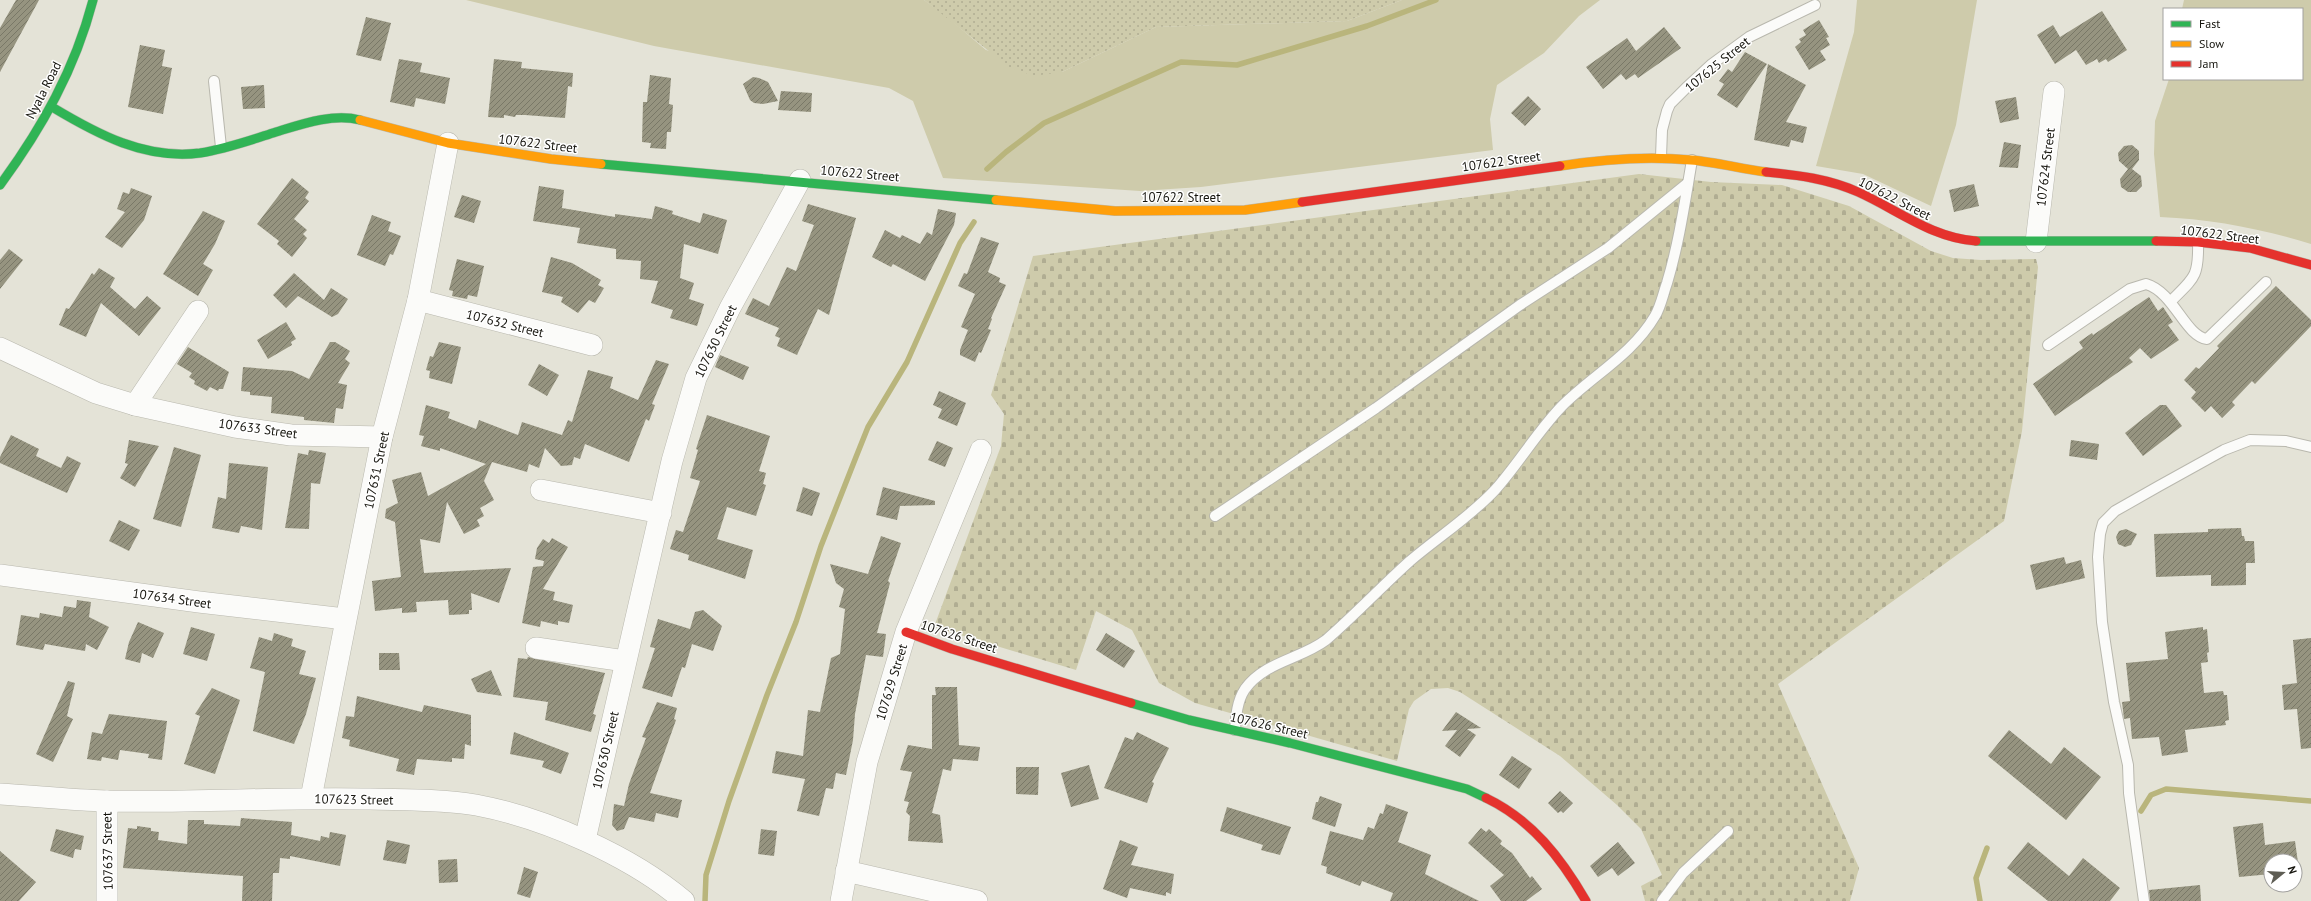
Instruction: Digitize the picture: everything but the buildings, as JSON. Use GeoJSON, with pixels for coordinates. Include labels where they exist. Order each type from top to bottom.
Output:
{"type":"FeatureCollection","features":[{"type":"Feature","properties":{"kind":"street","name":"Nyala Road"},"geometry":{"type":"LineString","coordinates":[[0,185],[52,107],[66,78],[92,3]]}},
{"type":"Feature","properties":{"kind":"street","name":"107624 Street"},"geometry":{"type":"LineString","coordinates":[[2036,242],[2054,92]]}},
{"type":"Feature","properties":{"kind":"street","name":"107622 Street"},"geometry":{"type":"LineString","coordinates":[[52,107],[76,122],[137,148],[182,154],[205,152],[299,125],[334,118],[351,118],[448,143],[551,159],[800,180],[1115,211],[1245,210],[1607,159],[1661,157],[1692,160],[1732,168],[1809,176],[1837,184],[1884,204],[1930,230],[1961,240],[2036,242],[2087,240],[2198,242],[2250,248],[2311,265]]}},
{"type":"Feature","properties":{"kind":"street","name":"107631 Street"},"geometry":{"type":"LineString","coordinates":[[310,798],[382,437],[418,300],[448,143]]}},
{"type":"Feature","properties":{"kind":"street","name":"107630 Street"},"geometry":{"type":"LineString","coordinates":[[585,840],[672,461],[696,378],[730,308],[800,180]]}},
{"type":"Feature","properties":{"kind":"street","name":"107632 Street"},"geometry":{"type":"LineString","coordinates":[[418,300],[592,345]]}},
{"type":"Feature","properties":{"kind":"street"},"geometry":{"type":"LineString","coordinates":[[135,405],[198,311]]}},
{"type":"Feature","properties":{"kind":"street","name":"107633 Street"},"geometry":{"type":"LineString","coordinates":[[0,348],[96,393],[135,405],[235,427],[291,434],[382,437]]}},
{"type":"Feature","properties":{"kind":"street","name":"107629 Street"},"geometry":{"type":"LineString","coordinates":[[841,901],[867,762],[906,632],[981,450]]}},
{"type":"Feature","properties":{"kind":"street"},"geometry":{"type":"LineString","coordinates":[[541,490],[661,513]]}},
{"type":"Feature","properties":{"kind":"street","name":"107634 Street"},"geometry":{"type":"LineString","coordinates":[[0,574],[199,602],[345,619]]}},
{"type":"Feature","properties":{"kind":"street","name":"107626 Street"},"geometry":{"type":"LineString","coordinates":[[906,632],[952,649],[1189,720],[1440,781],[1490,799],[1532,826],[1547,841],[1586,901]]}},
{"type":"Feature","properties":{"kind":"street"},"geometry":{"type":"LineString","coordinates":[[536,648],[625,661]]}},
{"type":"Feature","properties":{"kind":"street","name":"107623 Street"},"geometry":{"type":"LineString","coordinates":[[0,794],[106,801],[310,798],[427,800],[477,806],[514,815],[585,840],[634,866],[684,901]]}},
{"type":"Feature","properties":{"kind":"street","name":"107637 Street"},"geometry":{"type":"LineString","coordinates":[[106,801],[107,901]]}},
{"type":"Feature","properties":{"kind":"street"},"geometry":{"type":"LineString","coordinates":[[846,871],[978,901]]}},
{"type":"Feature","properties":{"kind":"lane"},"geometry":{"type":"LineString","coordinates":[[81,0],[92,3]]}},
{"type":"Feature","properties":{"kind":"lane","name":"107625 Street"},"geometry":{"type":"LineString","coordinates":[[1661,157],[1662,130],[1667,111],[1670,104],[1686,88],[1712,64],[1749,37],[1816,5]]}},
{"type":"Feature","properties":{"kind":"lane"},"geometry":{"type":"LineString","coordinates":[[214,81],[221,147]]}},
{"type":"Feature","properties":{"kind":"lane"},"geometry":{"type":"LineString","coordinates":[[1235,730],[1237,707],[1245,689],[1254,680],[1266,670],[1302,655],[1325,640],[1410,562],[1475,508],[1507,476],[1532,440],[1551,418],[1641,337],[1660,305],[1672,265],[1687,198],[1692,160]]}},
{"type":"Feature","properties":{"kind":"lane"},"geometry":{"type":"LineString","coordinates":[[1215,516],[1376,408],[1520,305],[1608,248],[1688,182]]}},
{"type":"Feature","properties":{"kind":"lane"},"geometry":{"type":"LineString","coordinates":[[2171,302],[2192,280],[2197,270],[2198,242]]}},
{"type":"Feature","properties":{"kind":"lane"},"geometry":{"type":"LineString","coordinates":[[2048,345],[2137,285],[2152,286],[2163,293],[2194,332],[2207,339],[2266,282]]}},
{"type":"Feature","properties":{"kind":"lane"},"geometry":{"type":"LineString","coordinates":[[2144,901],[2129,793],[2128,764],[2114,702],[2102,622],[2098,557],[2100,534],[2104,523],[2115,511],[2166,482],[2224,450],[2250,440],[2286,441],[2311,447]]}},
{"type":"Feature","properties":{"kind":"lane"},"geometry":{"type":"LineString","coordinates":[[1662,901],[1683,873],[1728,831]]}},
{"type":"Feature","properties":{"kind":"green space"},"geometry":{"type":"Polygon","coordinates":[[[466,0],[924,0],[947,17],[986,50],[1062,72],[1156,27],[1347,21],[1402,0],[1600,0],[1579,16],[1544,53],[1497,85],[1490,119],[1493,150],[1201,187],[1140,191],[943,178],[913,101],[889,88],[654,46],[466,0]]]}},
{"type":"Feature","properties":{"kind":"green space"},"geometry":{"type":"Polygon","coordinates":[[[924,0],[1402,0],[1347,21],[1156,27],[1062,72],[1034,76],[1009,67],[924,0]]]}},
{"type":"Feature","properties":{"kind":"green space"},"geometry":{"type":"Polygon","coordinates":[[[1857,0],[1977,0],[1956,125],[1931,206],[1863,174],[1816,166],[1854,32],[1857,0]]]}},
{"type":"Feature","properties":{"kind":"green space"},"geometry":{"type":"Polygon","coordinates":[[[2184,0],[2311,0],[2311,244],[2274,234],[2218,222],[2160,217],[2154,154],[2155,121],[2169,80],[2303,80],[2303,8],[2182,8],[2184,0]]]}},
{"type":"Feature","properties":{"kind":"green space"},"geometry":{"type":"Polygon","coordinates":[[[1639,174],[1711,182],[1782,185],[1849,206],[1931,251],[1953,258],[1981,260],[2036,259],[2038,267],[2022,431],[2004,521],[1778,684],[1859,868],[1850,901],[1645,901],[1641,886],[1662,875],[1641,829],[1617,805],[1560,756],[1460,692],[1448,688],[1431,689],[1414,701],[1409,709],[1397,761],[1195,703],[1159,683],[1132,630],[1096,611],[1076,670],[934,627],[1001,446],[1004,414],[991,395],[1033,256],[1639,174]]]}},
{"type":"Feature","properties":{"kind":"waterway"},"geometry":{"type":"LineString","coordinates":[[987,169],[1006,152],[1044,123],[1181,62],[1237,65],[1367,26],[1436,0]]}},
{"type":"Feature","properties":{"kind":"waterway"},"geometry":{"type":"LineString","coordinates":[[705,901],[706,875],[729,801],[767,695],[796,622],[821,546],[856,457],[868,427],[907,362],[960,243],[974,222]]}},
{"type":"Feature","properties":{"kind":"waterway"},"geometry":{"type":"LineString","coordinates":[[2141,811],[2151,795],[2166,789],[2311,801]]}},
{"type":"Feature","properties":{"kind":"waterway"},"geometry":{"type":"LineString","coordinates":[[1980,901],[1976,878],[1987,848]]}},
{"type":"Feature","properties":{"kind":"traffic: fast"},"geometry":{"type":"LineString","coordinates":[[0,185],[30,142],[56,97],[77,50],[93,0]]}},
{"type":"Feature","properties":{"kind":"traffic: fast"},"geometry":{"type":"LineString","coordinates":[[52,107],[86,127],[122,143],[160,153],[180,154],[200,153],[219,149],[318,120],[339,118],[360,120]]}},
{"type":"Feature","properties":{"kind":"traffic: fast"},"geometry":{"type":"LineString","coordinates":[[601,164],[996,200]]}},
{"type":"Feature","properties":{"kind":"traffic: fast"},"geometry":{"type":"LineString","coordinates":[[1976,241],[2156,241]]}},
{"type":"Feature","properties":{"kind":"traffic: fast"},"geometry":{"type":"LineString","coordinates":[[1131,703],[1189,720],[1290,743],[1467,789],[1486,798]]}},
{"type":"Feature","properties":{"kind":"traffic: slow"},"geometry":{"type":"LineString","coordinates":[[360,120],[448,143],[551,159],[601,164]]}},
{"type":"Feature","properties":{"kind":"traffic: slow"},"geometry":{"type":"LineString","coordinates":[[1560,166],[1609,160],[1658,158],[1700,161],[1766,172]]}},
{"type":"Feature","properties":{"kind":"traffic: slow"},"geometry":{"type":"LineString","coordinates":[[996,200],[1115,211],[1245,210],[1302,202]]}},
{"type":"Feature","properties":{"kind":"traffic: jam"},"geometry":{"type":"LineString","coordinates":[[1302,202],[1560,166]]}},
{"type":"Feature","properties":{"kind":"traffic: jam"},"geometry":{"type":"LineString","coordinates":[[1766,172],[1802,176],[1836,184],[1873,199],[1930,229],[1960,239],[1976,241]]}},
{"type":"Feature","properties":{"kind":"traffic: jam"},"geometry":{"type":"LineString","coordinates":[[2156,241],[2198,242],[2250,248],[2311,265]]}},
{"type":"Feature","properties":{"kind":"traffic: jam"},"geometry":{"type":"LineString","coordinates":[[906,632],[952,649],[1131,703]]}},
{"type":"Feature","properties":{"kind":"traffic: jam"},"geometry":{"type":"LineString","coordinates":[[1486,798],[1518,817],[1544,842],[1556,855],[1586,901]]}}]}
